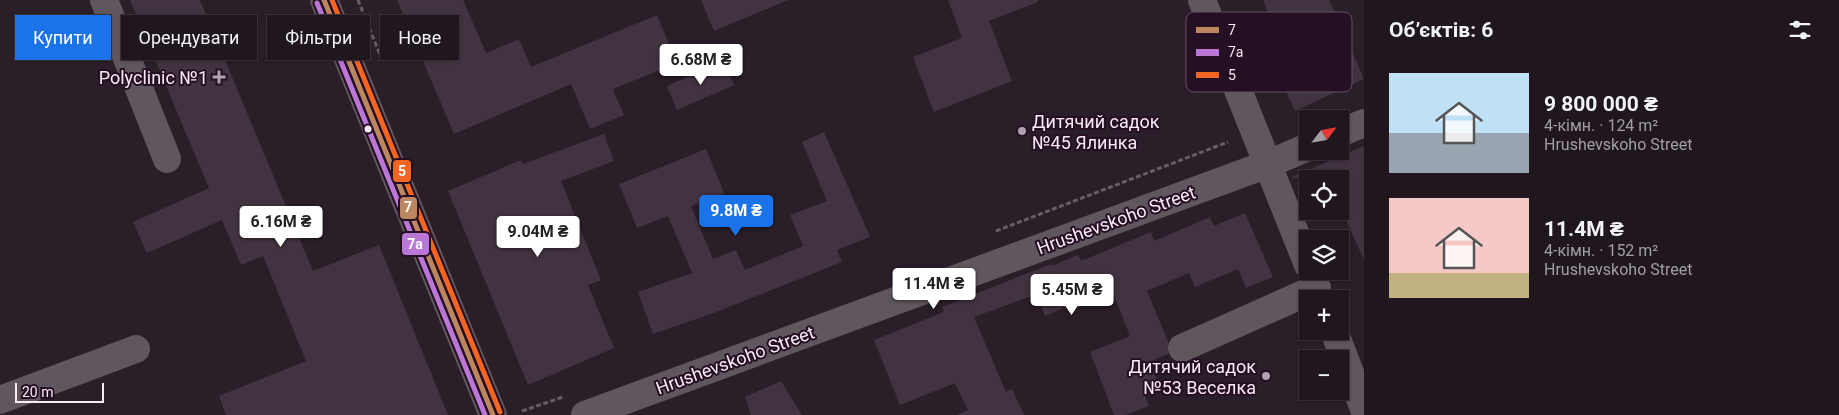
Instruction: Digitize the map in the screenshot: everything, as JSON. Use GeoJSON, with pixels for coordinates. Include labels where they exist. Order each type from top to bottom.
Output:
{"type":"FeatureCollection","features":[{"type":"Feature","properties":{"kind":"street"},"geometry":{"type":"LineString","coordinates":[[104,0],[167,159]]}},
{"type":"Feature","properties":{"kind":"street"},"geometry":{"type":"LineString","coordinates":[[324,0],[493,415]]}},
{"type":"Feature","properties":{"kind":"street"},"geometry":{"type":"LineString","coordinates":[[1202,0],[1207,12]]}},
{"type":"Feature","properties":{"kind":"street"},"geometry":{"type":"LineString","coordinates":[[1182,348],[1314,281],[1239,92]]}},
{"type":"Feature","properties":{"kind":"street"},"geometry":{"type":"LineString","coordinates":[[1349,129],[1364,123]]}},
{"type":"Feature","properties":{"kind":"street","name":"Hrushevskoho Street"},"geometry":{"type":"LineString","coordinates":[[585,415],[1268,164],[1299,151]]}},
{"type":"Feature","properties":{"kind":"street"},"geometry":{"type":"LineString","coordinates":[[1338,340],[1364,408]]}},
{"type":"Feature","properties":{"kind":"street"},"geometry":{"type":"LineString","coordinates":[[0,400],[136,349]]}},
{"type":"Feature","properties":{"kind":"building"},"geometry":{"type":"Polygon","coordinates":[[[130,0],[200,0],[206,15],[136,15],[130,0]]]}},
{"type":"Feature","properties":{"kind":"building"},"geometry":{"type":"Polygon","coordinates":[[[397,0],[463,0],[486,53],[519,39],[531,67],[657,15],[677,63],[613,89],[624,115],[590,129],[571,84],[454,134],[423,60],[459,60],[459,15],[403,15],[397,0]]]}},
{"type":"Feature","properties":{"kind":"building"},"geometry":{"type":"Polygon","coordinates":[[[701,0],[788,0],[714,31],[701,0]]]}},
{"type":"Feature","properties":{"kind":"building"},"geometry":{"type":"Polygon","coordinates":[[[948,0],[1038,0],[1038,2],[989,21],[1012,81],[934,112],[913,57],[962,38],[948,0]]]}},
{"type":"Feature","properties":{"kind":"building"},"geometry":{"type":"Polygon","coordinates":[[[1263,0],[1329,0],[1334,12],[1268,12],[1263,0]]]}},
{"type":"Feature","properties":{"kind":"building"},"geometry":{"type":"Polygon","coordinates":[[[1352,52],[1364,79],[1352,85],[1352,52]]]}},
{"type":"Feature","properties":{"kind":"building"},"geometry":{"type":"Polygon","coordinates":[[[155,60],[225,60],[313,271],[379,245],[448,415],[226,415],[219,396],[306,361],[263,256],[241,265],[222,220],[147,253],[133,222],[209,188],[155,60]]]}},
{"type":"Feature","properties":{"kind":"building"},"geometry":{"type":"Polygon","coordinates":[[[724,61],[734,85],[677,110],[667,86],[724,61]]]}},
{"type":"Feature","properties":{"kind":"building"},"geometry":{"type":"Polygon","coordinates":[[[1286,92],[1336,92],[1295,111],[1286,92]]]}},
{"type":"Feature","properties":{"kind":"building"},"geometry":{"type":"Polygon","coordinates":[[[824,132],[870,237],[837,250],[842,262],[711,314],[653,334],[638,292],[692,273],[668,216],[637,228],[619,184],[706,149],[724,193],[691,206],[713,259],[736,250],[745,270],[803,246],[790,215],[827,201],[802,142],[824,132]]]}},
{"type":"Feature","properties":{"kind":"building"},"geometry":{"type":"Polygon","coordinates":[[[604,134],[614,161],[561,181],[601,280],[588,285],[614,348],[528,385],[448,191],[521,160],[523,164],[604,134]]]}},
{"type":"Feature","properties":{"kind":"building"},"geometry":{"type":"Polygon","coordinates":[[[1364,146],[1364,260],[1346,220],[1349,220],[1349,170],[1308,170],[1332,160],[1349,160],[1349,152],[1364,146]]]}},
{"type":"Feature","properties":{"kind":"building"},"geometry":{"type":"Polygon","coordinates":[[[1299,174],[1299,178],[1290,178],[1299,174]]]}},
{"type":"Feature","properties":{"kind":"building"},"geometry":{"type":"Polygon","coordinates":[[[1245,213],[1273,277],[1246,288],[1238,269],[1195,287],[1189,273],[1147,291],[1168,341],[1168,354],[1149,362],[1157,381],[1142,387],[1149,406],[1126,415],[1114,415],[1090,352],[1130,336],[1113,293],[1078,308],[1076,303],[1045,316],[1037,294],[974,317],[1006,392],[1012,389],[1024,415],[957,415],[968,410],[955,383],[900,405],[874,340],[944,312],[942,307],[1051,264],[1052,266],[1078,255],[1081,261],[1151,232],[1154,241],[1210,217],[1214,226],[1245,213]]]}},
{"type":"Feature","properties":{"kind":"building"},"geometry":{"type":"Polygon","coordinates":[[[781,381],[802,415],[751,415],[745,397],[781,381]]]}},
{"type":"Feature","properties":{"kind":"transit line","name":"7"},"geometry":{"type":"LineString","coordinates":[[324,0],[493,415]]}},
{"type":"Feature","properties":{"kind":"transit line","name":"5"},"geometry":{"type":"LineString","coordinates":[[332,0],[500,412]]}},
{"type":"Feature","properties":{"kind":"transit line","name":"7а"},"geometry":{"type":"LineString","coordinates":[[317,3],[485,415]]}},
{"type":"Feature","properties":{"kind":"place","name":"Polyclinic №1"},"geometry":{"type":"Point","coordinates":[219,77]}},
{"type":"Feature","properties":{"kind":"place","name":"Дитячий садок №45 Ялинка"},"geometry":{"type":"Point","coordinates":[1022,131]}},
{"type":"Feature","properties":{"kind":"place","name":"Дитячий садок №53 Веселка"},"geometry":{"type":"Point","coordinates":[1266,376]}}]}
